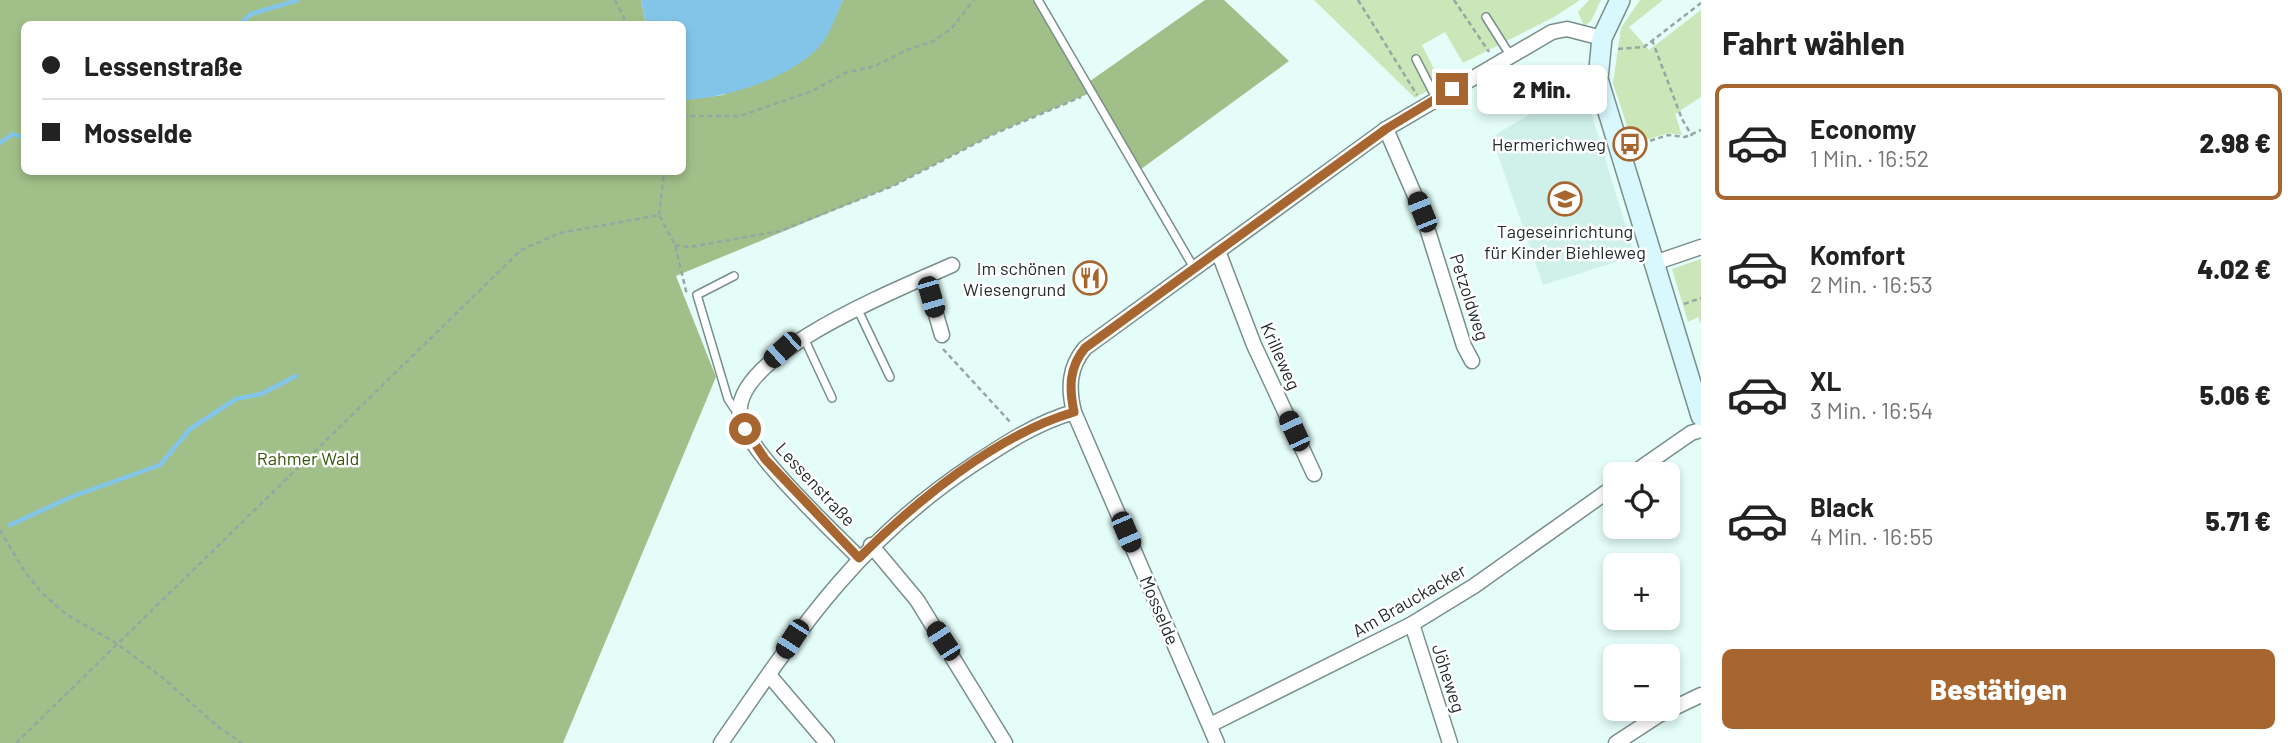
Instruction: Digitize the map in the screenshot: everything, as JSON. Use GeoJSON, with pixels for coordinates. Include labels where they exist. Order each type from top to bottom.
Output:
{"type":"FeatureCollection","features":[{"type":"Feature","properties":{"kind":"street"},"geometry":{"type":"LineString","coordinates":[[1620,0],[1608,19],[1612,44],[1598,79],[1701,416]]}},
{"type":"Feature","properties":{"kind":"street","name":"Mosselde"},"geometry":{"type":"LineString","coordinates":[[1217,743],[1074,412],[1071,375],[1077,357],[1085,348],[1386,129],[1496,63],[1559,29],[1612,44]]}},
{"type":"Feature","properties":{"kind":"street","name":"Petzoldweg"},"geometry":{"type":"LineString","coordinates":[[1386,129],[1422,212],[1464,346],[1472,361]]}},
{"type":"Feature","properties":{"kind":"street"},"geometry":{"type":"LineString","coordinates":[[1654,264],[1701,247]]}},
{"type":"Feature","properties":{"kind":"street","name":"Krilleweg"},"geometry":{"type":"LineString","coordinates":[[1218,251],[1254,345],[1314,474]]}},
{"type":"Feature","properties":{"kind":"street"},"geometry":{"type":"LineString","coordinates":[[740,417],[742,396],[755,376],[782,350],[952,265]]}},
{"type":"Feature","properties":{"kind":"street"},"geometry":{"type":"LineString","coordinates":[[925,277],[942,335]]}},
{"type":"Feature","properties":{"kind":"street"},"geometry":{"type":"LineString","coordinates":[[722,743],[822,599],[872,545],[944,484],[1021,435],[1054,417],[1074,412]]}},
{"type":"Feature","properties":{"kind":"street","name":"Lessenstraße"},"geometry":{"type":"LineString","coordinates":[[740,417],[765,459],[859,558]]}},
{"type":"Feature","properties":{"kind":"street"},"geometry":{"type":"LineString","coordinates":[[1649,462],[1691,433],[1701,430]]}},
{"type":"Feature","properties":{"kind":"street","name":"Am Brauckacker"},"geometry":{"type":"LineString","coordinates":[[1210,725],[1412,624],[1474,586],[1603,495]]}},
{"type":"Feature","properties":{"kind":"street"},"geometry":{"type":"LineString","coordinates":[[872,545],[917,600],[1005,743]]}},
{"type":"Feature","properties":{"kind":"street","name":"Jöheweg"},"geometry":{"type":"LineString","coordinates":[[1412,624],[1450,743]]}},
{"type":"Feature","properties":{"kind":"street"},"geometry":{"type":"LineString","coordinates":[[769,675],[827,743]]}},
{"type":"Feature","properties":{"kind":"street"},"geometry":{"type":"LineString","coordinates":[[1616,743],[1648,720],[1701,695]]}},
{"type":"Feature","properties":{"kind":"lane"},"geometry":{"type":"LineString","coordinates":[[1038,0],[1194,268]]}},
{"type":"Feature","properties":{"kind":"lane"},"geometry":{"type":"LineString","coordinates":[[1486,17],[1510,55]]}},
{"type":"Feature","properties":{"kind":"lane"},"geometry":{"type":"LineString","coordinates":[[1416,59],[1431,102]]}},
{"type":"Feature","properties":{"kind":"lane"},"geometry":{"type":"LineString","coordinates":[[734,276],[697,295],[728,399],[740,417]]}},
{"type":"Feature","properties":{"kind":"lane"},"geometry":{"type":"LineString","coordinates":[[858,310],[890,377]]}},
{"type":"Feature","properties":{"kind":"lane"},"geometry":{"type":"LineString","coordinates":[[804,338],[832,398]]}},
{"type":"Feature","properties":{"kind":"path"},"geometry":{"type":"LineString","coordinates":[[615,0],[625,21]]}},
{"type":"Feature","properties":{"kind":"path"},"geometry":{"type":"LineString","coordinates":[[686,117],[740,116],[812,91],[845,73],[875,66],[909,49],[932,42],[951,29],[974,0]]}},
{"type":"Feature","properties":{"kind":"path"},"geometry":{"type":"LineString","coordinates":[[1358,0],[1412,90],[1431,102]]}},
{"type":"Feature","properties":{"kind":"path"},"geometry":{"type":"LineString","coordinates":[[1454,0],[1496,63]]}},
{"type":"Feature","properties":{"kind":"path"},"geometry":{"type":"LineString","coordinates":[[1612,44],[1627,48],[1644,47],[1701,4]]}},
{"type":"Feature","properties":{"kind":"path"},"geometry":{"type":"LineString","coordinates":[[1652,40],[1682,119],[1692,135]]}},
{"type":"Feature","properties":{"kind":"path"},"geometry":{"type":"LineString","coordinates":[[1612,44],[1627,48]]}},
{"type":"Feature","properties":{"kind":"path"},"geometry":{"type":"LineString","coordinates":[[664,175],[659,215],[675,245],[690,247],[780,231],[894,186],[996,133],[1091,92]]}},
{"type":"Feature","properties":{"kind":"path"},"geometry":{"type":"LineString","coordinates":[[1630,147],[1668,135],[1692,135],[1701,130]]}},
{"type":"Feature","properties":{"kind":"path"},"geometry":{"type":"LineString","coordinates":[[16,743],[512,256],[533,243],[560,233],[659,215]]}},
{"type":"Feature","properties":{"kind":"path"},"geometry":{"type":"LineString","coordinates":[[1680,305],[1700,300]]}},
{"type":"Feature","properties":{"kind":"path"},"geometry":{"type":"LineString","coordinates":[[942,335],[938,340],[939,344],[1021,435]]}},
{"type":"Feature","properties":{"kind":"path"},"geometry":{"type":"LineString","coordinates":[[0,530],[42,593],[66,614],[116,643],[163,678],[217,726],[242,743]]}},
{"type":"Feature","properties":{"kind":"shaded area","name":"Tageseinrichtung für Kinder Biehleweg"},"geometry":{"type":"Polygon","coordinates":[[[1582,83],[1635,256],[1543,285],[1493,141],[1495,135],[1582,83]]]}},
{"type":"Feature","properties":{"kind":"green space","name":"Rahmer Wald"},"geometry":{"type":"Polygon","coordinates":[[[0,0],[641,0],[645,21],[21,21],[21,175],[686,175],[686,100],[723,95],[828,32],[843,0],[1038,0],[1086,84],[1205,0],[1224,0],[1289,61],[1137,172],[1090,93],[996,133],[893,186],[676,276],[716,377],[563,743],[0,743],[0,0]]]}},
{"type":"Feature","properties":{"kind":"green space"},"geometry":{"type":"Polygon","coordinates":[[[1314,0],[1580,0],[1554,17],[1463,63],[1445,32],[1422,45],[1441,83],[1415,98],[1314,0]]]}},
{"type":"Feature","properties":{"kind":"green space"},"geometry":{"type":"Polygon","coordinates":[[[1589,0],[1601,0],[1591,21],[1584,26],[1578,12],[1589,0]]]}},
{"type":"Feature","properties":{"kind":"green space"},"geometry":{"type":"Polygon","coordinates":[[[1640,0],[1663,0],[1629,27],[1649,50],[1701,10],[1701,97],[1675,114],[1682,135],[1668,133],[1633,144],[1613,83],[1621,28],[1640,0]]]}},
{"type":"Feature","properties":{"kind":"green space"},"geometry":{"type":"Polygon","coordinates":[[[1701,259],[1701,325],[1698,317],[1688,322],[1672,269],[1701,259]]]}},
{"type":"Feature","properties":{"kind":"water"},"geometry":{"type":"Polygon","coordinates":[[[641,0],[843,0],[822,43],[805,59],[755,85],[700,99],[686,100],[686,21],[645,21],[641,0]]]}},
{"type":"Feature","properties":{"kind":"waterway"},"geometry":{"type":"LineString","coordinates":[[243,21],[251,14],[298,0]]}},
{"type":"Feature","properties":{"kind":"waterway"},"geometry":{"type":"LineString","coordinates":[[0,143],[13,134],[21,137]]}},
{"type":"Feature","properties":{"kind":"waterway"},"geometry":{"type":"LineString","coordinates":[[10,525],[71,497],[160,465],[190,429],[236,399],[261,394],[296,376]]}},
{"type":"Feature","properties":{"kind":"place","name":"Hermerichweg"},"geometry":{"type":"Point","coordinates":[1630,144]}},
{"type":"Feature","properties":{"kind":"place","name":"Tageseinrichtung für Kinder Biehleweg"},"geometry":{"type":"Point","coordinates":[1565,199]}},
{"type":"Feature","properties":{"kind":"place","name":"Im schönen Wiesengrund"},"geometry":{"type":"Point","coordinates":[1090,278]}},
{"type":"Feature","properties":{"kind":"route"},"geometry":{"type":"LineString","coordinates":[[745,429],[765,459],[859,558],[944,484],[1021,435],[1054,417],[1074,412],[1071,401],[1071,375],[1077,357],[1085,348],[1386,129],[1452,89]]}}]}
